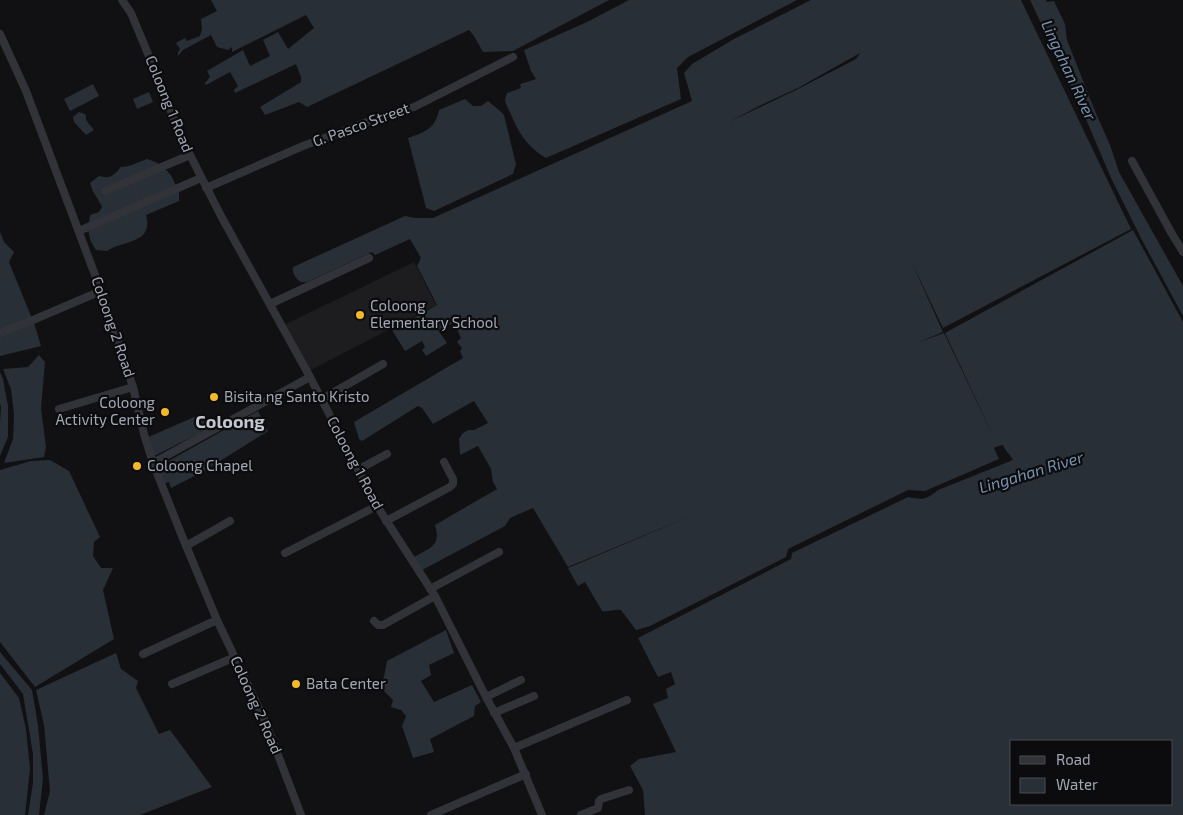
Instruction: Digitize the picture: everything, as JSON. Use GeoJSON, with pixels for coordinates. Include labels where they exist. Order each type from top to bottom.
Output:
{"type":"FeatureCollection","features":[{"type":"Feature","properties":{"kind":"street","name":"Coloong 1 Road"},"geometry":{"type":"LineString","coordinates":[[122,0],[130,13],[182,139],[206,188],[322,399],[377,506],[433,593],[514,748],[542,815]]}},
{"type":"Feature","properties":{"kind":"street","name":"Coloong 2 Road"},"geometry":{"type":"LineString","coordinates":[[0,34],[26,91],[102,291],[133,387],[153,463],[218,620],[265,721],[301,815]]}},
{"type":"Feature","properties":{"kind":"street","name":"G. Pasco Street"},"geometry":{"type":"LineString","coordinates":[[206,188],[303,146],[414,107],[514,57]]}},
{"type":"Feature","properties":{"kind":"street"},"geometry":{"type":"LineString","coordinates":[[105,191],[190,155]]}},
{"type":"Feature","properties":{"kind":"street"},"geometry":{"type":"LineString","coordinates":[[1132,161],[1183,252]]}},
{"type":"Feature","properties":{"kind":"street"},"geometry":{"type":"LineString","coordinates":[[78,231],[201,178]]}},
{"type":"Feature","properties":{"kind":"street"},"geometry":{"type":"LineString","coordinates":[[270,304],[368,258]]}},
{"type":"Feature","properties":{"kind":"street"},"geometry":{"type":"LineString","coordinates":[[0,333],[102,291]]}},
{"type":"Feature","properties":{"kind":"street"},"geometry":{"type":"LineString","coordinates":[[322,399],[383,364]]}},
{"type":"Feature","properties":{"kind":"street"},"geometry":{"type":"LineString","coordinates":[[153,463],[310,377]]}},
{"type":"Feature","properties":{"kind":"street"},"geometry":{"type":"LineString","coordinates":[[59,409],[133,387]]}},
{"type":"Feature","properties":{"kind":"street"},"geometry":{"type":"LineString","coordinates":[[359,469],[387,454]]}},
{"type":"Feature","properties":{"kind":"street"},"geometry":{"type":"LineString","coordinates":[[386,521],[453,484],[453,479],[444,462]]}},
{"type":"Feature","properties":{"kind":"street"},"geometry":{"type":"LineString","coordinates":[[285,553],[377,506]]}},
{"type":"Feature","properties":{"kind":"street"},"geometry":{"type":"LineString","coordinates":[[186,546],[230,521]]}},
{"type":"Feature","properties":{"kind":"street"},"geometry":{"type":"LineString","coordinates":[[374,621],[378,625],[383,625],[499,552]]}},
{"type":"Feature","properties":{"kind":"street"},"geometry":{"type":"LineString","coordinates":[[144,654],[218,620]]}},
{"type":"Feature","properties":{"kind":"street"},"geometry":{"type":"LineString","coordinates":[[172,684],[235,657]]}},
{"type":"Feature","properties":{"kind":"street"},"geometry":{"type":"LineString","coordinates":[[486,697],[521,680]]}},
{"type":"Feature","properties":{"kind":"street"},"geometry":{"type":"LineString","coordinates":[[494,712],[534,696]]}},
{"type":"Feature","properties":{"kind":"street"},"geometry":{"type":"LineString","coordinates":[[514,748],[627,700]]}},
{"type":"Feature","properties":{"kind":"street"},"geometry":{"type":"LineString","coordinates":[[431,815],[526,774]]}},
{"type":"Feature","properties":{"kind":"street"},"geometry":{"type":"LineString","coordinates":[[581,815],[598,808],[601,799],[630,790]]}},
{"type":"Feature","properties":{"kind":"shaded area","name":"Coloong Elementary School"},"geometry":{"type":"Polygon","coordinates":[[[414,262],[436,305],[309,371],[284,325],[414,262]]]}},
{"type":"Feature","properties":{"kind":"water"},"geometry":{"type":"Polygon","coordinates":[[[211,0],[609,0],[513,51],[483,52],[469,30],[307,107],[299,102],[265,115],[260,107],[301,82],[296,64],[235,93],[234,90],[238,86],[230,72],[206,85],[205,83],[210,77],[207,71],[243,50],[250,66],[270,56],[263,40],[278,32],[288,49],[314,28],[306,15],[232,52],[232,47],[228,50],[217,47],[211,35],[183,50],[178,56],[180,49],[176,43],[185,38],[187,41],[200,36],[202,29],[201,19],[217,11],[211,0]]]}},
{"type":"Feature","properties":{"kind":"water"},"geometry":{"type":"Polygon","coordinates":[[[629,0],[797,0],[688,57],[677,68],[681,99],[546,158],[524,138],[516,126],[505,101],[507,93],[521,88],[520,84],[536,79],[531,71],[524,50],[587,22],[629,0]]]}},
{"type":"Feature","properties":{"kind":"water"},"geometry":{"type":"Polygon","coordinates":[[[811,0],[1021,0],[1131,229],[943,328],[912,263],[943,332],[917,343],[944,333],[998,446],[994,448],[999,459],[925,491],[908,490],[788,549],[786,557],[650,626],[636,630],[621,610],[602,611],[585,582],[578,586],[568,568],[693,515],[568,567],[533,508],[510,518],[505,526],[422,570],[414,557],[433,546],[437,538],[435,525],[497,489],[493,482],[491,469],[478,446],[460,455],[459,439],[462,434],[488,423],[474,401],[433,424],[422,408],[418,406],[362,441],[359,439],[354,422],[463,358],[460,351],[462,348],[457,342],[461,338],[454,323],[438,330],[447,343],[426,356],[422,350],[425,347],[422,341],[405,351],[392,330],[437,305],[417,266],[421,258],[410,239],[375,255],[372,252],[307,282],[301,282],[298,279],[294,274],[293,267],[405,216],[433,218],[692,101],[684,73],[692,64],[734,39],[811,0]],[[860,53],[798,88],[731,121],[798,89],[856,59],[860,53]]]}},
{"type":"Feature","properties":{"kind":"water","name":"Lingahan River"},"geometry":{"type":"Polygon","coordinates":[[[1030,0],[1054,1],[1065,24],[1067,40],[1110,145],[1119,172],[1183,286],[1183,316],[1111,178],[1083,112],[1030,0]]]}},
{"type":"Feature","properties":{"kind":"water"},"geometry":{"type":"Polygon","coordinates":[[[93,84],[99,96],[70,111],[64,99],[93,84]]]}},
{"type":"Feature","properties":{"kind":"water"},"geometry":{"type":"Polygon","coordinates":[[[149,92],[153,102],[137,109],[133,99],[149,92]]]}},
{"type":"Feature","properties":{"kind":"water"},"geometry":{"type":"Polygon","coordinates":[[[465,99],[473,106],[481,106],[488,101],[504,115],[516,164],[513,174],[434,211],[426,208],[408,138],[432,126],[439,110],[465,99]]]}},
{"type":"Feature","properties":{"kind":"water"},"geometry":{"type":"Polygon","coordinates":[[[79,112],[85,114],[86,120],[94,130],[86,135],[74,122],[73,117],[79,112]]]}},
{"type":"Feature","properties":{"kind":"water"},"geometry":{"type":"Polygon","coordinates":[[[147,159],[156,162],[171,175],[175,184],[179,186],[179,201],[146,215],[146,231],[136,240],[107,251],[96,250],[89,233],[90,215],[99,212],[102,207],[90,183],[99,176],[109,177],[114,175],[121,167],[147,159]]]}},
{"type":"Feature","properties":{"kind":"water","name":"Lingahan River"},"geometry":{"type":"Polygon","coordinates":[[[1133,230],[1183,322],[1183,815],[645,815],[643,790],[630,766],[639,759],[676,752],[653,704],[668,698],[666,689],[675,684],[671,672],[658,677],[638,638],[791,559],[792,553],[908,497],[921,499],[930,496],[938,490],[1013,460],[1003,445],[998,446],[945,333],[1133,230]]]}},
{"type":"Feature","properties":{"kind":"water"},"geometry":{"type":"Polygon","coordinates":[[[0,232],[4,242],[14,252],[9,262],[35,326],[41,346],[0,356],[0,232]]]}},
{"type":"Feature","properties":{"kind":"water"},"geometry":{"type":"Polygon","coordinates":[[[39,355],[45,362],[41,408],[46,447],[44,457],[4,463],[13,439],[14,414],[11,389],[3,369],[28,367],[39,355]]]}},
{"type":"Feature","properties":{"kind":"water"},"geometry":{"type":"Polygon","coordinates":[[[0,372],[8,406],[8,437],[0,456],[1,408],[0,372]]]}},
{"type":"Feature","properties":{"kind":"water"},"geometry":{"type":"Polygon","coordinates":[[[258,411],[268,431],[204,471],[171,488],[169,482],[163,484],[156,468],[258,411]]]}},
{"type":"Feature","properties":{"kind":"water"},"geometry":{"type":"Polygon","coordinates":[[[201,414],[208,429],[154,456],[146,438],[201,414]]]}},
{"type":"Feature","properties":{"kind":"water"},"geometry":{"type":"Polygon","coordinates":[[[50,460],[69,471],[100,537],[94,542],[93,556],[101,568],[113,568],[103,590],[114,639],[35,687],[0,642],[0,470],[31,461],[50,460]]]}},
{"type":"Feature","properties":{"kind":"water"},"geometry":{"type":"Polygon","coordinates":[[[446,630],[454,653],[429,665],[431,675],[421,681],[434,702],[472,685],[481,702],[475,706],[474,716],[430,739],[434,752],[413,758],[402,726],[406,716],[401,710],[391,707],[393,700],[379,686],[384,677],[387,661],[446,630]]]}},
{"type":"Feature","properties":{"kind":"water"},"geometry":{"type":"Polygon","coordinates":[[[0,652],[32,690],[38,725],[43,779],[39,815],[28,815],[33,783],[33,754],[23,694],[0,664],[0,652]]]}},
{"type":"Feature","properties":{"kind":"water"},"geometry":{"type":"Polygon","coordinates":[[[116,653],[121,669],[138,681],[136,688],[159,734],[170,730],[212,787],[140,815],[44,815],[50,791],[44,725],[36,690],[116,653]]]}},
{"type":"Feature","properties":{"kind":"water"},"geometry":{"type":"Polygon","coordinates":[[[0,673],[19,698],[26,729],[30,769],[25,815],[0,815],[0,673]]]}},
{"type":"Feature","properties":{"kind":"place","name":"Coloong Elementary School"},"geometry":{"type":"Point","coordinates":[360,315]}},
{"type":"Feature","properties":{"kind":"place","name":"Bisita ng Santo Kristo"},"geometry":{"type":"Point","coordinates":[214,397]}},
{"type":"Feature","properties":{"kind":"place","name":"Coloong Activity Center"},"geometry":{"type":"Point","coordinates":[165,412]}},
{"type":"Feature","properties":{"kind":"place","name":"Coloong Chapel"},"geometry":{"type":"Point","coordinates":[137,466]}},
{"type":"Feature","properties":{"kind":"place","name":"Bata Center"},"geometry":{"type":"Point","coordinates":[296,684]}},
{"type":"Feature","properties":{"kind":"district","name":"Coloong"},"geometry":{"type":"Point","coordinates":[230,422]}}]}
